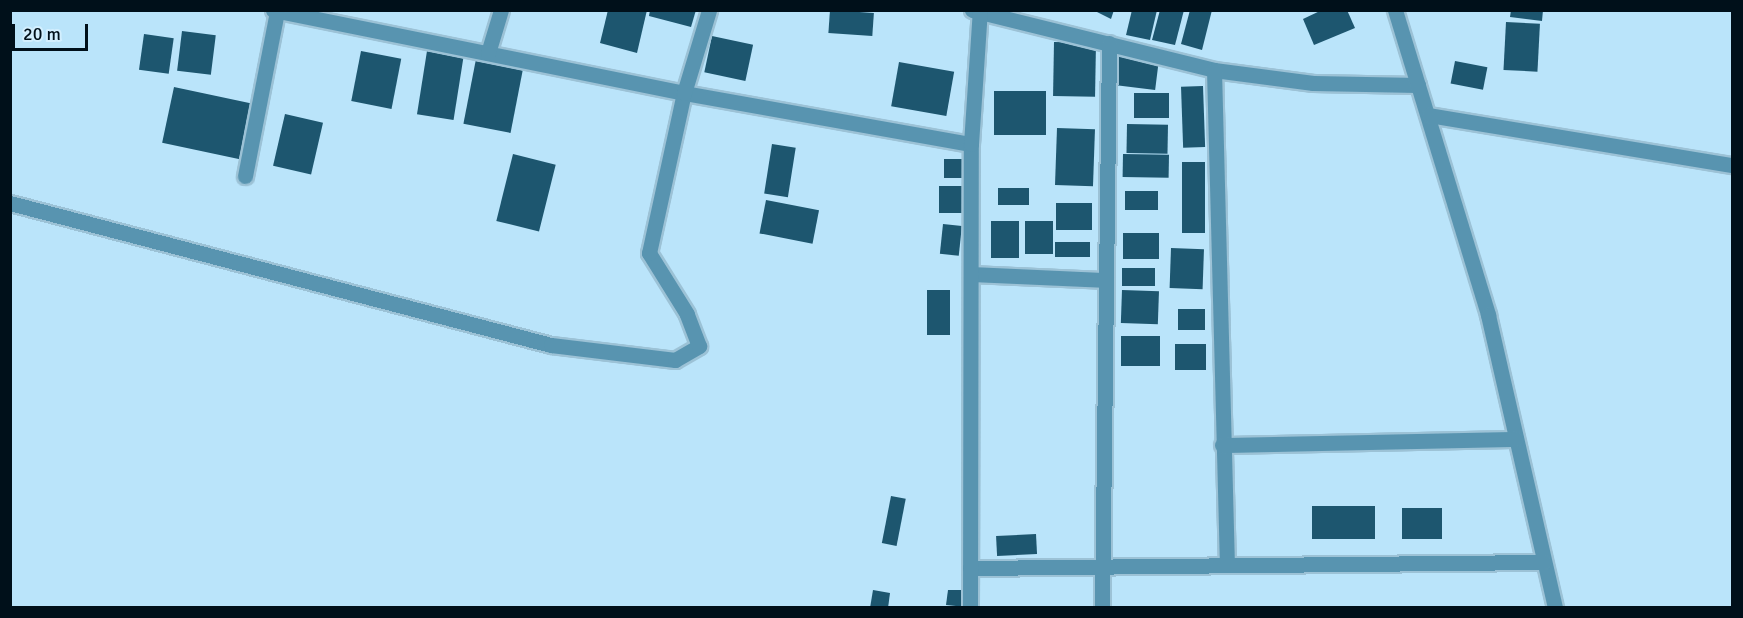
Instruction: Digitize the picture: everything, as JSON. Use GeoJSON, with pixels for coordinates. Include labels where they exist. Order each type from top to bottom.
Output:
{"type":"FeatureCollection","features":[{"type":"Feature","properties":{"kind":"street"},"geometry":{"type":"LineString","coordinates":[[488,53],[501,10]]}},
{"type":"Feature","properties":{"kind":"street"},"geometry":{"type":"LineString","coordinates":[[10,203],[551,345],[675,360],[699,346],[687,314],[649,253],[684,93],[709,10]]}},
{"type":"Feature","properties":{"kind":"street"},"geometry":{"type":"LineString","coordinates":[[1395,10],[1488,315],[1555,608]]}},
{"type":"Feature","properties":{"kind":"street"},"geometry":{"type":"LineString","coordinates":[[245,176],[275,11],[684,93],[971,144]]}},
{"type":"Feature","properties":{"kind":"street"},"geometry":{"type":"LineString","coordinates":[[970,608],[973,274],[971,144],[977,11],[1214,70],[1313,83],[1418,85]]}},
{"type":"Feature","properties":{"kind":"street"},"geometry":{"type":"LineString","coordinates":[[1102,608],[1109,43]]}},
{"type":"Feature","properties":{"kind":"street"},"geometry":{"type":"LineString","coordinates":[[1214,70],[1222,445],[1227,565]]}},
{"type":"Feature","properties":{"kind":"street"},"geometry":{"type":"LineString","coordinates":[[1429,116],[1732,165]]}},
{"type":"Feature","properties":{"kind":"street"},"geometry":{"type":"LineString","coordinates":[[973,274],[1106,280]]}},
{"type":"Feature","properties":{"kind":"street"},"geometry":{"type":"LineString","coordinates":[[1222,445],[1516,439]]}},
{"type":"Feature","properties":{"kind":"street"},"geometry":{"type":"LineString","coordinates":[[970,568],[1544,562]]}},
{"type":"Feature","properties":{"kind":"building"},"geometry":{"type":"Polygon","coordinates":[[[608,10],[647,10],[637,53],[600,43],[608,10]]]}},
{"type":"Feature","properties":{"kind":"building"},"geometry":{"type":"Polygon","coordinates":[[[650,10],[696,10],[691,27],[649,16],[650,10]]]}},
{"type":"Feature","properties":{"kind":"building"},"geometry":{"type":"Polygon","coordinates":[[[830,10],[874,13],[872,36],[828,33],[830,10]]]}},
{"type":"Feature","properties":{"kind":"building"},"geometry":{"type":"Polygon","coordinates":[[[1093,10],[1114,10],[1111,19],[1093,10]]]}},
{"type":"Feature","properties":{"kind":"building"},"geometry":{"type":"Polygon","coordinates":[[[1132,10],[1157,10],[1150,40],[1126,35],[1132,10]]]}},
{"type":"Feature","properties":{"kind":"building"},"geometry":{"type":"Polygon","coordinates":[[[1160,10],[1184,10],[1175,45],[1152,40],[1160,10]]]}},
{"type":"Feature","properties":{"kind":"building"},"geometry":{"type":"Polygon","coordinates":[[[1190,10],[1212,10],[1202,50],[1181,44],[1190,10]]]}},
{"type":"Feature","properties":{"kind":"building"},"geometry":{"type":"Polygon","coordinates":[[[1322,10],[1347,10],[1355,28],[1314,45],[1303,19],[1322,10]]]}},
{"type":"Feature","properties":{"kind":"building"},"geometry":{"type":"Polygon","coordinates":[[[1511,10],[1543,10],[1542,21],[1510,17],[1511,10]]]}},
{"type":"Feature","properties":{"kind":"building"},"geometry":{"type":"Polygon","coordinates":[[[1506,22],[1540,24],[1537,72],[1503,70],[1506,22]]]}},
{"type":"Feature","properties":{"kind":"building"},"geometry":{"type":"Polygon","coordinates":[[[182,31],[216,35],[211,75],[177,71],[182,31]]]}},
{"type":"Feature","properties":{"kind":"building"},"geometry":{"type":"Polygon","coordinates":[[[144,34],[174,38],[169,74],[139,70],[144,34]]]}},
{"type":"Feature","properties":{"kind":"building"},"geometry":{"type":"Polygon","coordinates":[[[712,36],[753,45],[745,81],[704,72],[712,36]]]}},
{"type":"Feature","properties":{"kind":"building"},"geometry":{"type":"Polygon","coordinates":[[[1054,42],[1096,43],[1095,97],[1053,96],[1054,42]]]}},
{"type":"Feature","properties":{"kind":"building"},"geometry":{"type":"Polygon","coordinates":[[[361,51],[401,59],[392,109],[351,101],[361,51]]]}},
{"type":"Feature","properties":{"kind":"building"},"geometry":{"type":"Polygon","coordinates":[[[427,51],[464,57],[454,120],[417,114],[427,51]]]}},
{"type":"Feature","properties":{"kind":"building"},"geometry":{"type":"Polygon","coordinates":[[[1116,56],[1159,61],[1155,90],[1112,85],[1116,56]]]}},
{"type":"Feature","properties":{"kind":"building"},"geometry":{"type":"Polygon","coordinates":[[[476,59],[523,68],[511,133],[463,124],[476,59]]]}},
{"type":"Feature","properties":{"kind":"building"},"geometry":{"type":"Polygon","coordinates":[[[1455,61],[1487,67],[1483,90],[1451,84],[1455,61]]]}},
{"type":"Feature","properties":{"kind":"building"},"geometry":{"type":"Polygon","coordinates":[[[899,62],[954,72],[946,116],[891,106],[899,62]]]}},
{"type":"Feature","properties":{"kind":"building"},"geometry":{"type":"Polygon","coordinates":[[[1203,86],[1205,147],[1183,148],[1181,87],[1203,86]]]}},
{"type":"Feature","properties":{"kind":"building"},"geometry":{"type":"Polygon","coordinates":[[[174,87],[255,104],[243,160],[162,143],[174,87]]]}},
{"type":"Feature","properties":{"kind":"building"},"geometry":{"type":"Polygon","coordinates":[[[994,91],[1046,91],[1046,135],[994,135],[994,91]]]}},
{"type":"Feature","properties":{"kind":"building"},"geometry":{"type":"Polygon","coordinates":[[[1134,93],[1169,93],[1169,118],[1134,118],[1134,93]]]}},
{"type":"Feature","properties":{"kind":"building"},"geometry":{"type":"Polygon","coordinates":[[[285,114],[323,123],[311,174],[273,166],[285,114]]]}},
{"type":"Feature","properties":{"kind":"building"},"geometry":{"type":"Polygon","coordinates":[[[1127,124],[1168,125],[1167,154],[1126,153],[1127,124]]]}},
{"type":"Feature","properties":{"kind":"building"},"geometry":{"type":"Polygon","coordinates":[[[1057,128],[1095,129],[1093,186],[1055,185],[1057,128]]]}},
{"type":"Feature","properties":{"kind":"building"},"geometry":{"type":"Polygon","coordinates":[[[772,144],[796,148],[788,197],[764,193],[772,144]]]}},
{"type":"Feature","properties":{"kind":"building"},"geometry":{"type":"Polygon","coordinates":[[[513,154],[556,165],[539,232],[496,221],[513,154]]]}},
{"type":"Feature","properties":{"kind":"building"},"geometry":{"type":"Polygon","coordinates":[[[1123,154],[1169,155],[1169,178],[1123,177],[1123,154]]]}},
{"type":"Feature","properties":{"kind":"building"},"geometry":{"type":"Polygon","coordinates":[[[944,159],[968,159],[968,178],[944,178],[944,159]]]}},
{"type":"Feature","properties":{"kind":"building"},"geometry":{"type":"Polygon","coordinates":[[[1182,162],[1205,162],[1205,233],[1182,233],[1182,162]]]}},
{"type":"Feature","properties":{"kind":"building"},"geometry":{"type":"Polygon","coordinates":[[[939,186],[964,186],[964,213],[939,213],[939,186]]]}},
{"type":"Feature","properties":{"kind":"building"},"geometry":{"type":"Polygon","coordinates":[[[998,188],[1029,188],[1029,205],[998,205],[998,188]]]}},
{"type":"Feature","properties":{"kind":"building"},"geometry":{"type":"Polygon","coordinates":[[[1125,191],[1158,191],[1158,210],[1125,210],[1125,191]]]}},
{"type":"Feature","properties":{"kind":"building"},"geometry":{"type":"Polygon","coordinates":[[[766,200],[819,210],[813,244],[760,233],[766,200]]]}},
{"type":"Feature","properties":{"kind":"building"},"geometry":{"type":"Polygon","coordinates":[[[1056,203],[1092,203],[1092,230],[1056,230],[1056,203]]]}},
{"type":"Feature","properties":{"kind":"building"},"geometry":{"type":"Polygon","coordinates":[[[991,221],[1019,221],[1019,258],[991,258],[991,221]]]}},
{"type":"Feature","properties":{"kind":"building"},"geometry":{"type":"Polygon","coordinates":[[[1025,221],[1053,221],[1053,254],[1025,254],[1025,221]]]}},
{"type":"Feature","properties":{"kind":"building"},"geometry":{"type":"Polygon","coordinates":[[[943,224],[962,226],[959,256],[940,254],[943,224]]]}},
{"type":"Feature","properties":{"kind":"building"},"geometry":{"type":"Polygon","coordinates":[[[1123,233],[1159,233],[1159,259],[1123,259],[1123,233]]]}},
{"type":"Feature","properties":{"kind":"building"},"geometry":{"type":"Polygon","coordinates":[[[1055,242],[1090,242],[1090,257],[1055,257],[1055,242]]]}},
{"type":"Feature","properties":{"kind":"building"},"geometry":{"type":"Polygon","coordinates":[[[1171,248],[1204,249],[1203,289],[1170,288],[1171,248]]]}},
{"type":"Feature","properties":{"kind":"building"},"geometry":{"type":"Polygon","coordinates":[[[1122,268],[1155,268],[1155,286],[1122,286],[1122,268]]]}},
{"type":"Feature","properties":{"kind":"building"},"geometry":{"type":"Polygon","coordinates":[[[927,290],[950,290],[950,335],[927,335],[927,290]]]}},
{"type":"Feature","properties":{"kind":"building"},"geometry":{"type":"Polygon","coordinates":[[[1122,290],[1159,291],[1158,324],[1121,323],[1122,290]]]}},
{"type":"Feature","properties":{"kind":"building"},"geometry":{"type":"Polygon","coordinates":[[[1178,309],[1205,309],[1205,330],[1178,330],[1178,309]]]}},
{"type":"Feature","properties":{"kind":"building"},"geometry":{"type":"Polygon","coordinates":[[[1121,336],[1160,336],[1160,366],[1121,366],[1121,336]]]}},
{"type":"Feature","properties":{"kind":"building"},"geometry":{"type":"Polygon","coordinates":[[[1175,344],[1206,344],[1206,370],[1175,370],[1175,344]]]}},
{"type":"Feature","properties":{"kind":"building"},"geometry":{"type":"Polygon","coordinates":[[[891,496],[906,499],[897,546],[882,543],[891,496]]]}},
{"type":"Feature","properties":{"kind":"building"},"geometry":{"type":"Polygon","coordinates":[[[1312,506],[1375,506],[1375,539],[1312,539],[1312,506]]]}},
{"type":"Feature","properties":{"kind":"building"},"geometry":{"type":"Polygon","coordinates":[[[1402,508],[1442,508],[1442,539],[1402,539],[1402,508]]]}},
{"type":"Feature","properties":{"kind":"building"},"geometry":{"type":"Polygon","coordinates":[[[1036,534],[1037,554],[997,556],[996,536],[1036,534]]]}},
{"type":"Feature","properties":{"kind":"building"},"geometry":{"type":"Polygon","coordinates":[[[873,590],[890,593],[888,608],[870,608],[873,590]]]}},
{"type":"Feature","properties":{"kind":"building"},"geometry":{"type":"Polygon","coordinates":[[[948,590],[968,590],[966,607],[946,605],[948,590]]]}}]}
